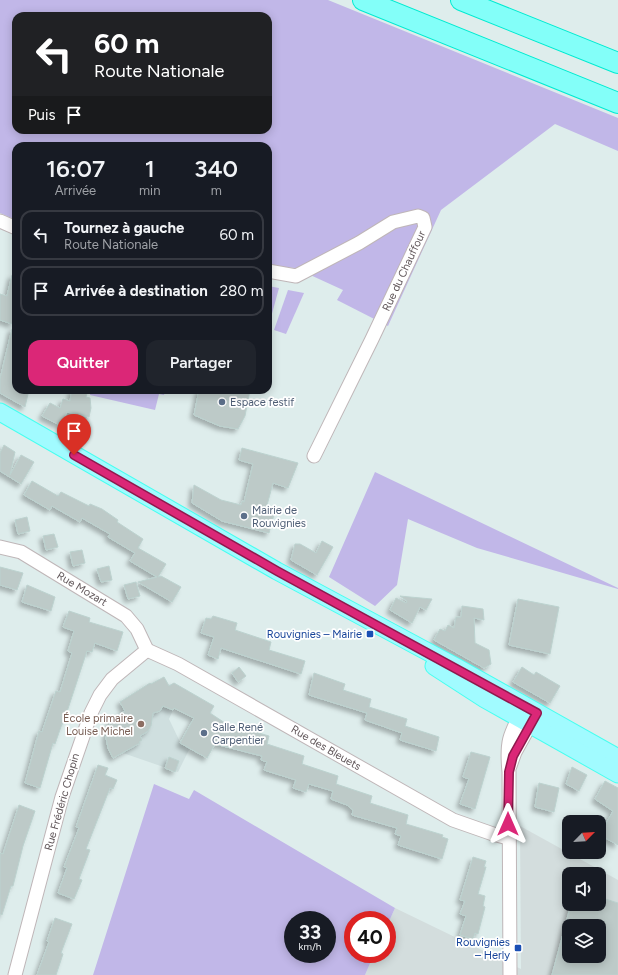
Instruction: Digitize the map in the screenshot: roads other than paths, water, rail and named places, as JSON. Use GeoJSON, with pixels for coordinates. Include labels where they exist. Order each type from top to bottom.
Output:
{"type":"FeatureCollection","features":[{"type":"Feature","properties":{"kind":"highway"},"geometry":{"type":"LineString","coordinates":[[363,0],[618,103]]}},
{"type":"Feature","properties":{"kind":"highway"},"geometry":{"type":"LineString","coordinates":[[461,0],[618,63]]}},
{"type":"Feature","properties":{"kind":"main road"},"geometry":{"type":"LineString","coordinates":[[0,412],[373,624],[445,661],[618,774]]}},
{"type":"Feature","properties":{"kind":"main road"},"geometry":{"type":"LineString","coordinates":[[527,715],[618,758]]}},
{"type":"Feature","properties":{"kind":"street","name":"Rue du Chauffour"},"geometry":{"type":"LineString","coordinates":[[272,272],[296,276],[360,243],[393,222],[418,216],[423,218],[425,221],[425,227],[314,456]]}},
{"type":"Feature","properties":{"kind":"street"},"geometry":{"type":"LineString","coordinates":[[0,221],[12,226]]}},
{"type":"Feature","properties":{"kind":"street","name":"Rue Mozart"},"geometry":{"type":"LineString","coordinates":[[0,547],[21,552],[126,616],[136,629],[147,650]]}},
{"type":"Feature","properties":{"kind":"street","name":"Rue des Bleuets"},"geometry":{"type":"LineString","coordinates":[[147,650],[178,664],[453,820],[508,838]]}},
{"type":"Feature","properties":{"kind":"street","name":"Rue Frédéric Chopin"},"geometry":{"type":"LineString","coordinates":[[15,975],[62,798],[90,714],[100,695],[112,679],[147,650]]}},
{"type":"Feature","properties":{"kind":"street"},"geometry":{"type":"LineString","coordinates":[[510,975],[508,838],[509,772],[527,715]]}},
{"type":"Feature","properties":{"kind":"place","name":"Espace festif"},"geometry":{"type":"Point","coordinates":[222,402]}},
{"type":"Feature","properties":{"kind":"place","name":"Mairie de Rouvignies"},"geometry":{"type":"Point","coordinates":[244,516]}},
{"type":"Feature","properties":{"kind":"place","name":"Rouvignies – Mairie"},"geometry":{"type":"Point","coordinates":[370,634]}},
{"type":"Feature","properties":{"kind":"place","name":"École primaire Louise Michel"},"geometry":{"type":"Point","coordinates":[141,724]}},
{"type":"Feature","properties":{"kind":"place","name":"Salle René Carpentier"},"geometry":{"type":"Point","coordinates":[204,733]}},
{"type":"Feature","properties":{"kind":"place","name":"Rouvignies – Herly"},"geometry":{"type":"Point","coordinates":[518,948]}}]}
